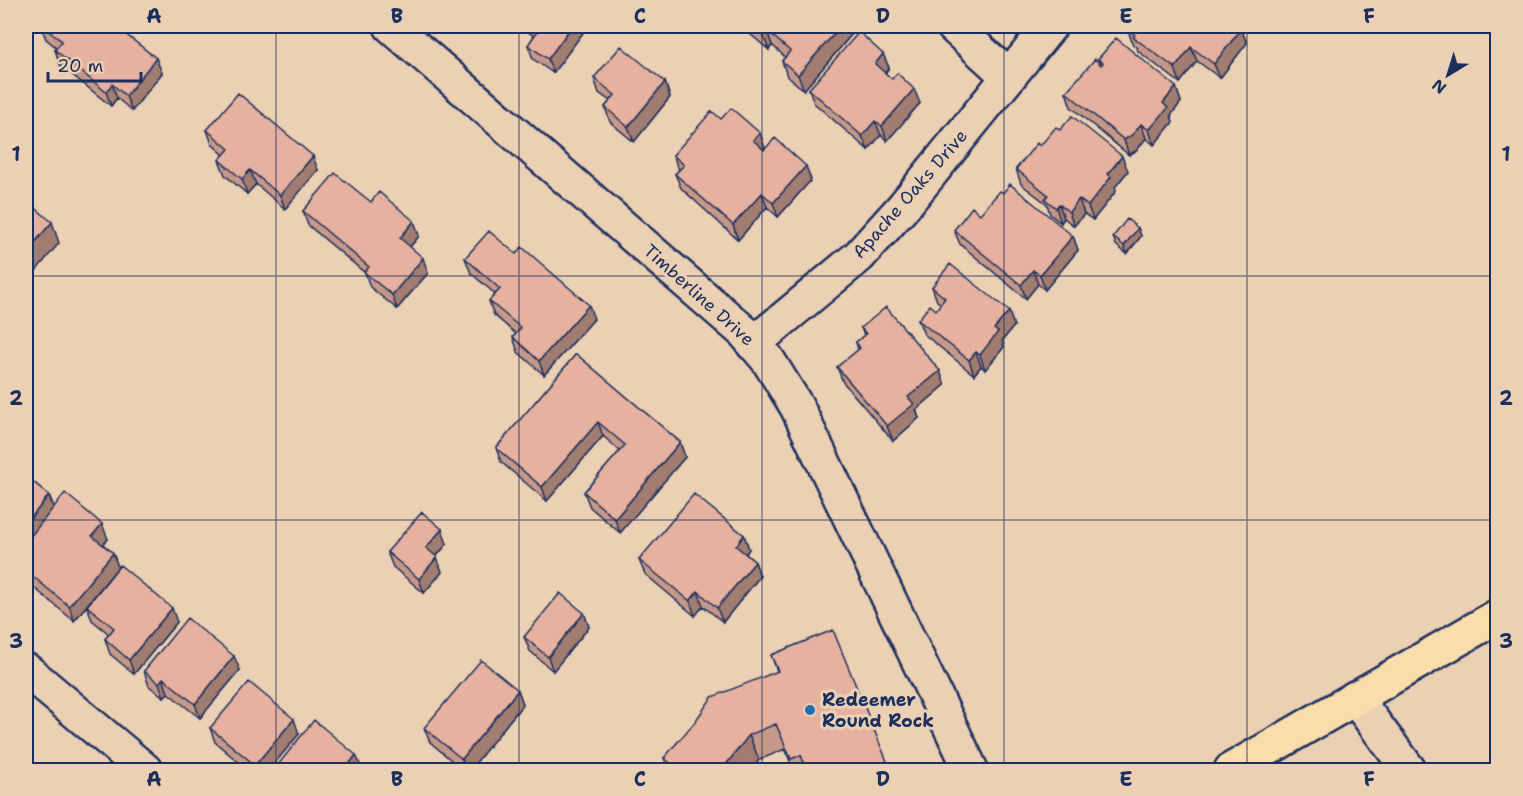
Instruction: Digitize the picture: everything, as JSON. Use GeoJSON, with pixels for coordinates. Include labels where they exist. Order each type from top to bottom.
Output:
{"type":"FeatureCollection","features":[{"type":"Feature","properties":{"kind":"main road"},"geometry":{"type":"LineString","coordinates":[[1231,771],[1497,616]]}},
{"type":"Feature","properties":{"kind":"street","name":"Timberline Drive"},"geometry":{"type":"LineString","coordinates":[[391,26],[735,324],[768,360],[797,407],[971,771]]}},
{"type":"Feature","properties":{"kind":"street"},"geometry":{"type":"LineString","coordinates":[[952,26],[1009,77]]}},
{"type":"Feature","properties":{"kind":"street","name":"Apache Oaks Drive"},"geometry":{"type":"LineString","coordinates":[[753,344],[859,256],[904,206],[1050,26]]}},
{"type":"Feature","properties":{"kind":"street"},"geometry":{"type":"LineString","coordinates":[[26,670],[145,771]]}},
{"type":"Feature","properties":{"kind":"street"},"geometry":{"type":"LineString","coordinates":[[1355,698],[1409,771]]}},
{"type":"Feature","properties":{"kind":"building"},"geometry":{"type":"Polygon","coordinates":[[[42,26],[115,26],[156,58],[126,96],[112,84],[106,92],[55,50],[62,41],[42,26]]]}},
{"type":"Feature","properties":{"kind":"building"},"geometry":{"type":"Polygon","coordinates":[[[534,26],[572,26],[548,59],[528,45],[539,29],[534,26]]]}},
{"type":"Feature","properties":{"kind":"building"},"geometry":{"type":"Polygon","coordinates":[[[752,26],[841,26],[798,75],[782,61],[790,51],[767,31],[763,35],[752,26]]]}},
{"type":"Feature","properties":{"kind":"building"},"geometry":{"type":"Polygon","coordinates":[[[1131,26],[1237,26],[1241,29],[1214,64],[1191,47],[1175,68],[1133,37],[1135,35],[1128,30],[1131,26]]]}},
{"type":"Feature","properties":{"kind":"building"},"geometry":{"type":"Polygon","coordinates":[[[859,32],[883,54],[875,64],[892,79],[897,73],[914,89],[882,126],[875,121],[862,136],[809,89],[859,32]]]}},
{"type":"Feature","properties":{"kind":"building"},"geometry":{"type":"Polygon","coordinates":[[[1116,38],[1176,87],[1163,103],[1168,108],[1149,130],[1141,124],[1132,135],[1124,140],[1066,92],[1095,59],[1101,65],[1103,63],[1098,59],[1116,38]]]}},
{"type":"Feature","properties":{"kind":"building"},"geometry":{"type":"Polygon","coordinates":[[[621,46],[665,82],[628,127],[605,107],[615,95],[594,78],[621,46]]]}},
{"type":"Feature","properties":{"kind":"building"},"geometry":{"type":"Polygon","coordinates":[[[238,93],[313,156],[280,195],[250,170],[242,179],[219,160],[229,149],[207,130],[238,93]]]}},
{"type":"Feature","properties":{"kind":"building"},"geometry":{"type":"Polygon","coordinates":[[[731,108],[760,133],[753,140],[764,150],[775,138],[806,166],[773,203],[762,193],[733,225],[675,174],[684,165],[673,155],[712,111],[721,119],[731,108]]]}},
{"type":"Feature","properties":{"kind":"building"},"geometry":{"type":"Polygon","coordinates":[[[1072,116],[1122,156],[1108,174],[1111,177],[1088,206],[1079,199],[1069,212],[1059,204],[1056,208],[1045,199],[1048,195],[1016,169],[1037,143],[1040,146],[1056,127],[1060,130],[1072,116]]]}},
{"type":"Feature","properties":{"kind":"building"},"geometry":{"type":"Polygon","coordinates":[[[335,173],[371,202],[379,192],[414,221],[400,238],[423,258],[392,295],[364,272],[369,267],[303,211],[335,173]]]}},
{"type":"Feature","properties":{"kind":"building"},"geometry":{"type":"Polygon","coordinates":[[[1010,184],[1073,236],[1040,275],[1033,270],[1021,285],[954,230],[972,207],[980,214],[1000,191],[1003,193],[1010,184]]]}},
{"type":"Feature","properties":{"kind":"building"},"geometry":{"type":"Polygon","coordinates":[[[26,200],[52,222],[26,253],[26,200]]]}},
{"type":"Feature","properties":{"kind":"building"},"geometry":{"type":"Polygon","coordinates":[[[1127,219],[1138,228],[1124,246],[1113,237],[1127,219]]]}},
{"type":"Feature","properties":{"kind":"building"},"geometry":{"type":"Polygon","coordinates":[[[489,231],[516,254],[522,247],[589,305],[539,361],[513,337],[521,328],[489,301],[500,289],[465,258],[489,231]]]}},
{"type":"Feature","properties":{"kind":"building"},"geometry":{"type":"Polygon","coordinates":[[[950,264],[1009,311],[994,329],[998,332],[980,355],[976,352],[969,360],[918,320],[930,305],[936,310],[945,298],[932,287],[950,264]]]}},
{"type":"Feature","properties":{"kind":"building"},"geometry":{"type":"Polygon","coordinates":[[[886,307],[940,371],[908,397],[914,404],[887,426],[837,367],[860,348],[856,342],[866,334],[861,328],[886,307]]]}},
{"type":"Feature","properties":{"kind":"building"},"geometry":{"type":"Polygon","coordinates":[[[576,354],[680,442],[615,519],[584,492],[625,445],[598,422],[542,487],[496,448],[576,354]]]}},
{"type":"Feature","properties":{"kind":"building"},"geometry":{"type":"Polygon","coordinates":[[[26,476],[49,495],[26,524],[26,476]]]}},
{"type":"Feature","properties":{"kind":"building"},"geometry":{"type":"Polygon","coordinates":[[[65,493],[102,524],[92,536],[113,553],[69,606],[26,571],[26,542],[65,493]]]}},
{"type":"Feature","properties":{"kind":"building"},"geometry":{"type":"Polygon","coordinates":[[[694,494],[744,535],[736,546],[755,562],[717,608],[698,591],[690,601],[639,560],[694,494]]]}},
{"type":"Feature","properties":{"kind":"building"},"geometry":{"type":"Polygon","coordinates":[[[422,512],[442,529],[426,548],[437,557],[419,579],[387,552],[422,512]]]}},
{"type":"Feature","properties":{"kind":"building"},"geometry":{"type":"Polygon","coordinates":[[[120,565],[172,608],[129,660],[105,639],[114,628],[87,606],[120,565]]]}},
{"type":"Feature","properties":{"kind":"building"},"geometry":{"type":"Polygon","coordinates":[[[560,593],[584,613],[548,657],[524,637],[560,593]]]}},
{"type":"Feature","properties":{"kind":"building"},"geometry":{"type":"Polygon","coordinates":[[[187,618],[234,656],[195,704],[163,678],[159,683],[144,671],[187,618]]]}},
{"type":"Feature","properties":{"kind":"building","name":"Redeemer Round Rock"},"geometry":{"type":"Polygon","coordinates":[[[833,630],[891,771],[807,771],[801,755],[791,759],[776,724],[749,735],[721,771],[680,771],[664,758],[694,723],[712,697],[778,671],[771,655],[833,630]]]}},
{"type":"Feature","properties":{"kind":"building"},"geometry":{"type":"Polygon","coordinates":[[[481,660],[518,690],[462,759],[424,728],[481,660]]]}},
{"type":"Feature","properties":{"kind":"building"},"geometry":{"type":"Polygon","coordinates":[[[249,682],[294,719],[255,765],[210,728],[249,682]]]}},
{"type":"Feature","properties":{"kind":"building"},"geometry":{"type":"Polygon","coordinates":[[[314,720],[356,755],[344,771],[273,771],[314,720]]]}},
{"type":"Feature","properties":{"kind":"building"},"geometry":{"type":"Polygon","coordinates":[[[26,760],[39,771],[26,771],[26,760]]]}},
{"type":"Feature","properties":{"kind":"place","name":"Redeemer Round Rock"},"geometry":{"type":"Point","coordinates":[810,710]}}]}
